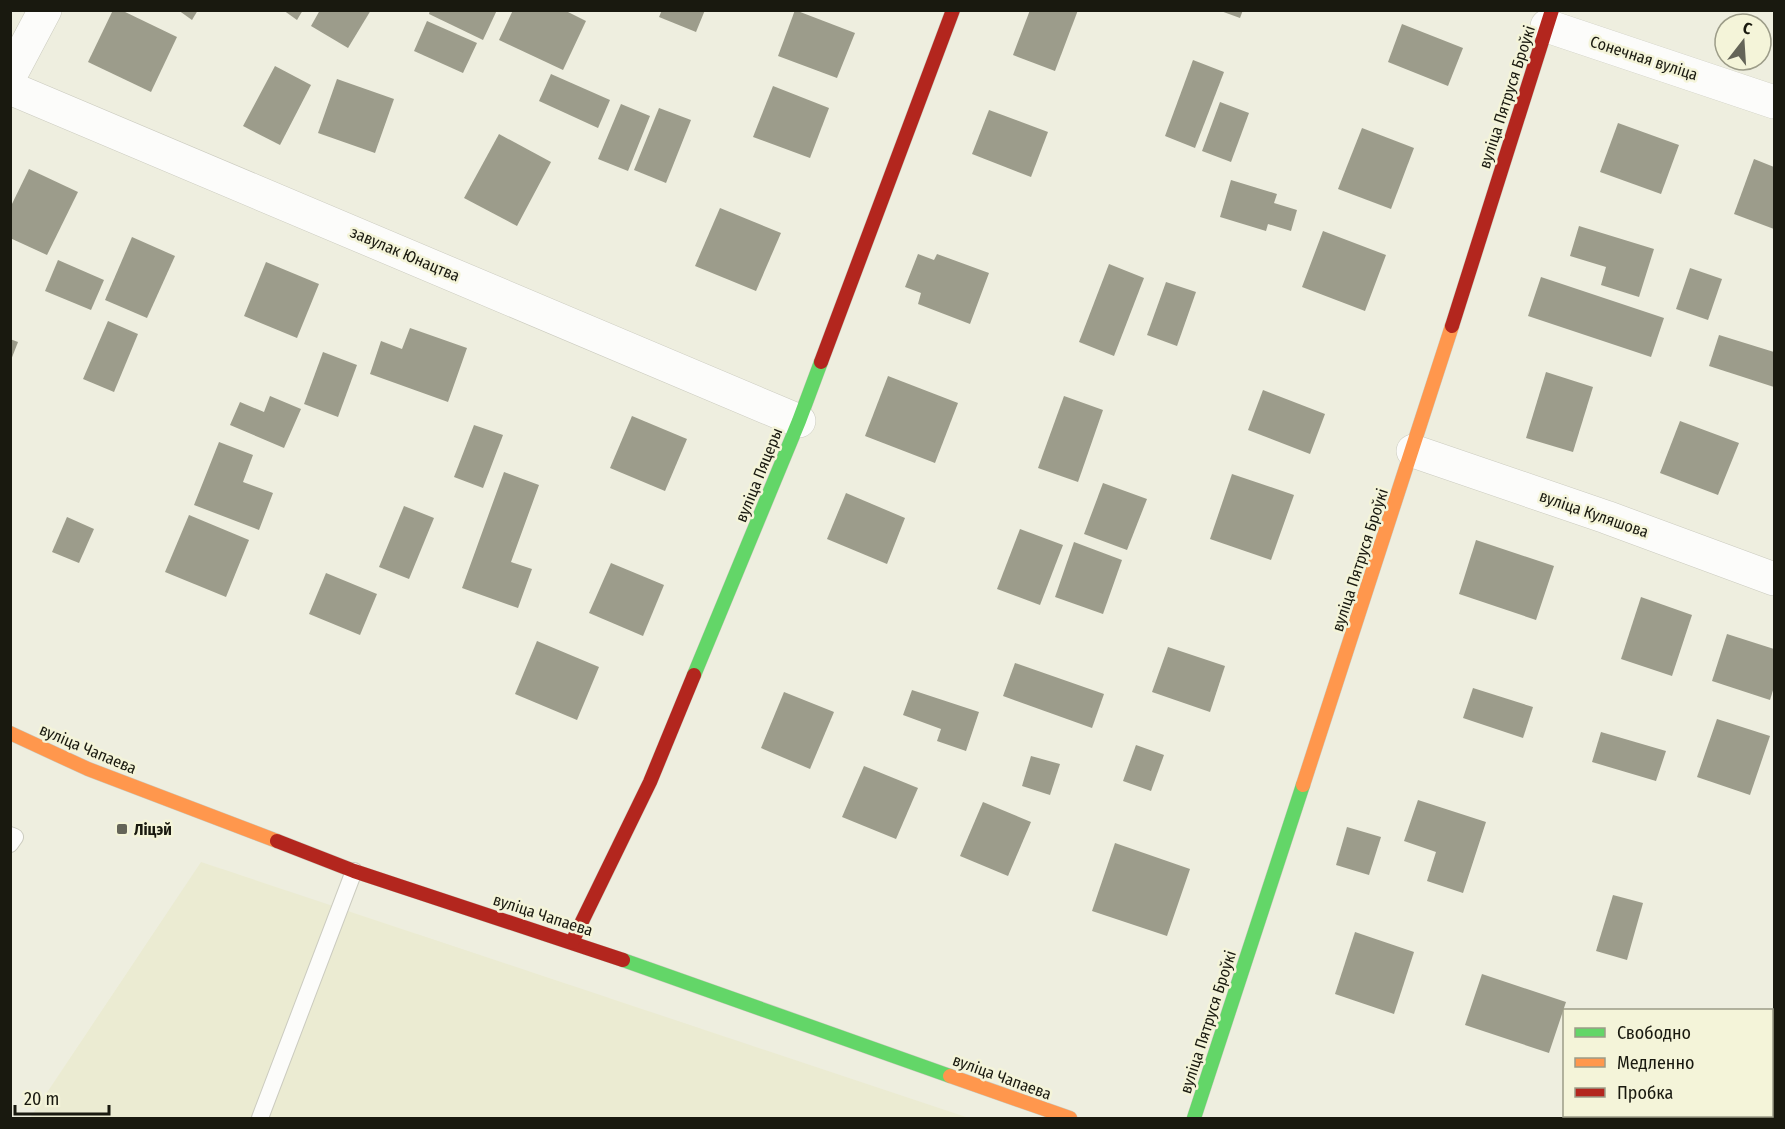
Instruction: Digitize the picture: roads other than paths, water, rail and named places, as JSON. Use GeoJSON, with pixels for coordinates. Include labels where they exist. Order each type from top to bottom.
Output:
{"type":"FeatureCollection","features":[{"type":"Feature","properties":{"kind":"street"},"geometry":{"type":"LineString","coordinates":[[10,76],[45,10]]}},
{"type":"Feature","properties":{"kind":"street","name":"вуліца Пяцеры"},"geometry":{"type":"LineString","coordinates":[[572,942],[650,782],[799,421],[953,10]]}},
{"type":"Feature","properties":{"kind":"street","name":"Сонечная вуліца"},"geometry":{"type":"LineString","coordinates":[[1549,18],[1774,102]]}},
{"type":"Feature","properties":{"kind":"street","name":"вуліца Пятруся Броўкі"},"geometry":{"type":"LineString","coordinates":[[1194,1119],[1413,451],[1549,18]]}},
{"type":"Feature","properties":{"kind":"street","name":"завулак Юнацтва"},"geometry":{"type":"LineString","coordinates":[[10,88],[799,421]]}},
{"type":"Feature","properties":{"kind":"street","name":"вуліца Куляшова"},"geometry":{"type":"LineString","coordinates":[[1413,451],[1606,517],[1774,579]]}},
{"type":"Feature","properties":{"kind":"street","name":"вуліца Чапаева"},"geometry":{"type":"LineString","coordinates":[[10,733],[88,769],[354,871],[572,942],[1070,1119]]}},
{"type":"Feature","properties":{"kind":"lane"},"geometry":{"type":"LineString","coordinates":[[10,835],[15,837],[10,844]]}},
{"type":"Feature","properties":{"kind":"lane"},"geometry":{"type":"LineString","coordinates":[[260,1119],[354,871]]}},
{"type":"Feature","properties":{"kind":"place","name":"Ліцэй"},"geometry":{"type":"Point","coordinates":[122,829]}}]}
